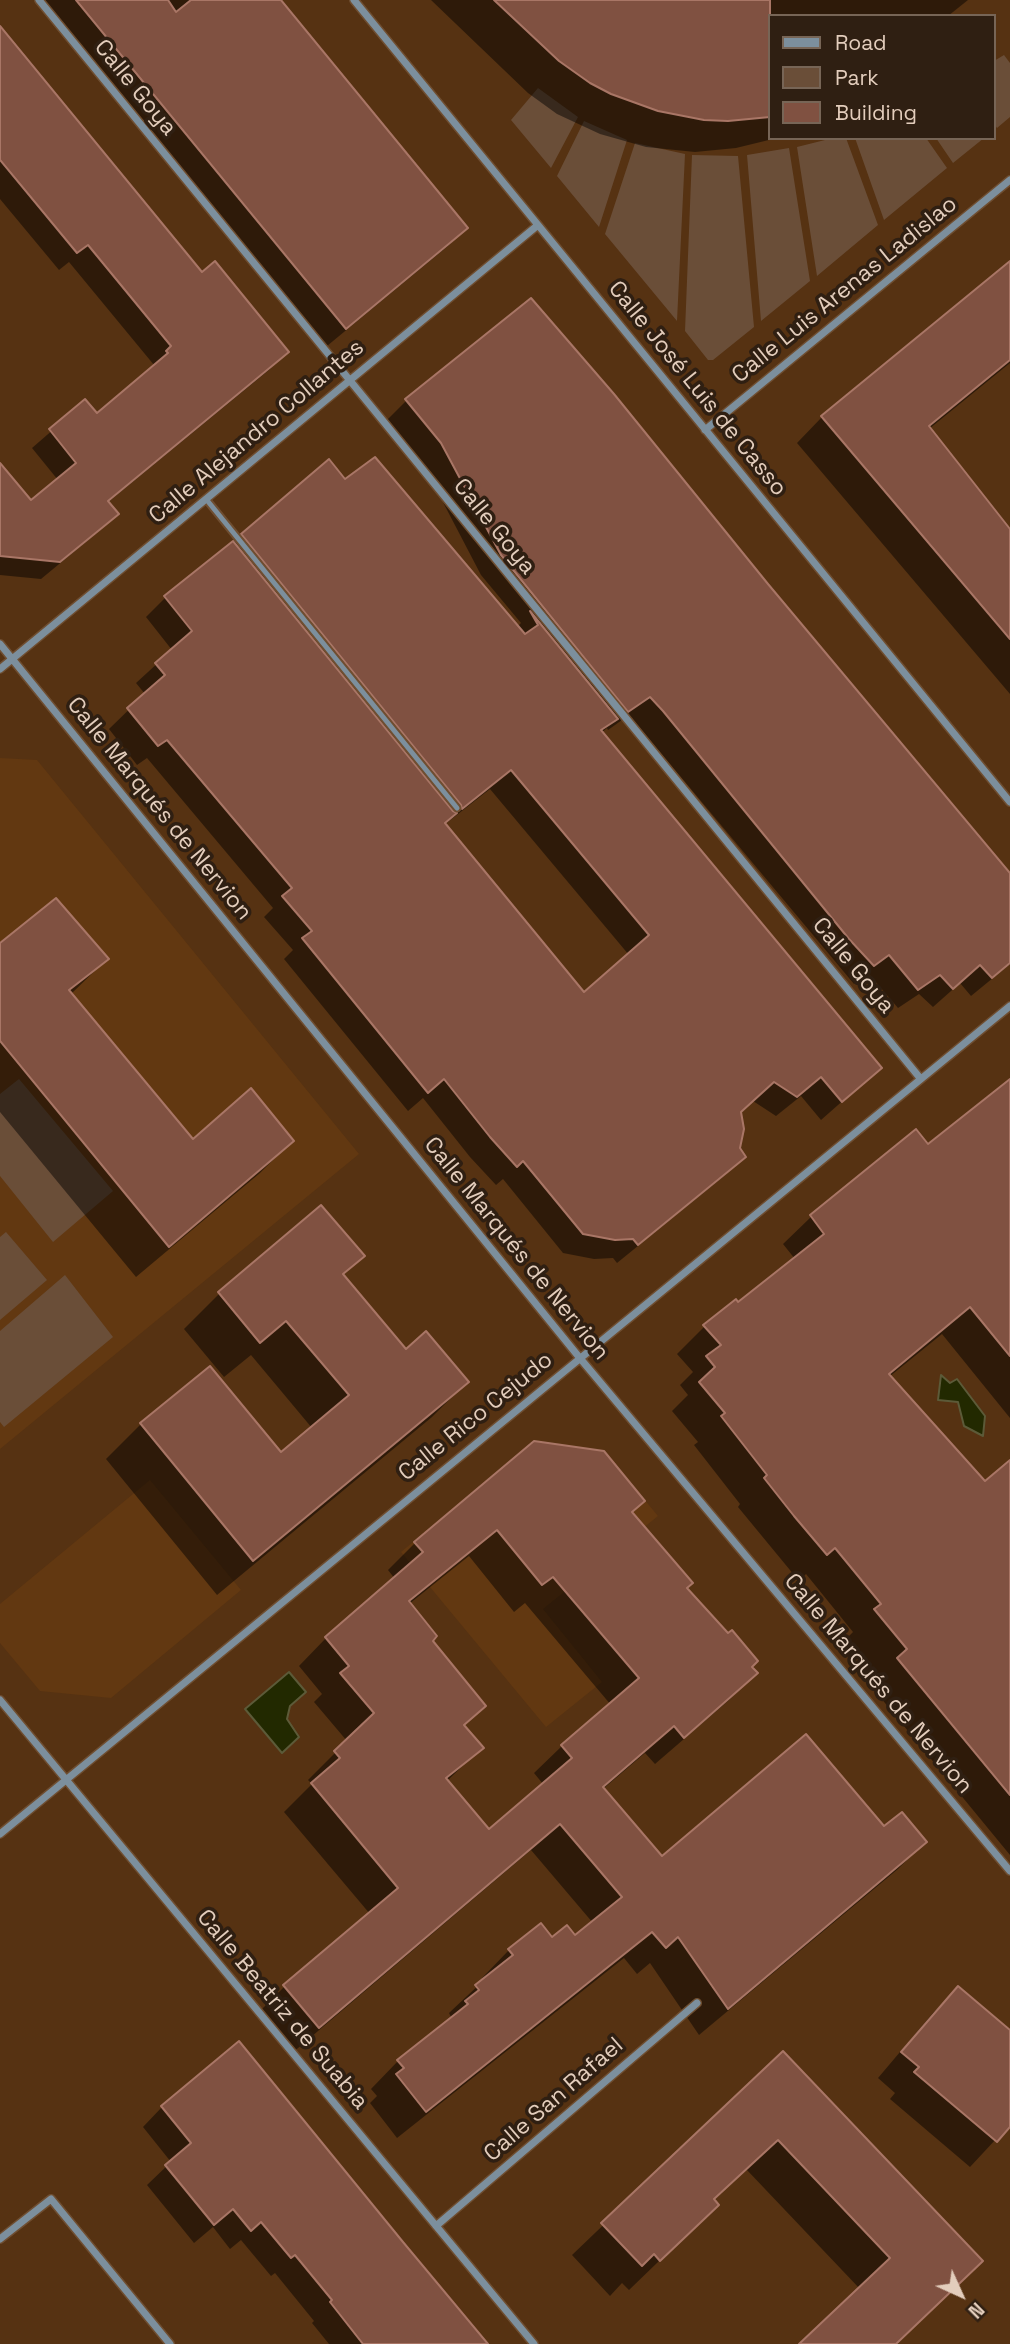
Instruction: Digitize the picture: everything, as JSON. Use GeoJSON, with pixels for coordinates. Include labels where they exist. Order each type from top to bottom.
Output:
{"type":"FeatureCollection","features":[{"type":"Feature","properties":{"kind":"street","name":"Calle Goya"},"geometry":{"type":"LineString","coordinates":[[38,0],[920,1078]]}},
{"type":"Feature","properties":{"kind":"street","name":"Calle José Luis de Casso"},"geometry":{"type":"LineString","coordinates":[[354,0],[1010,802]]}},
{"type":"Feature","properties":{"kind":"street","name":"Calle Luis Arenas Ladislao"},"geometry":{"type":"LineString","coordinates":[[705,430],[1010,180]]}},
{"type":"Feature","properties":{"kind":"street","name":"Calle Alejandro Collantes"},"geometry":{"type":"LineString","coordinates":[[0,669],[538,225]]}},
{"type":"Feature","properties":{"kind":"street","name":"Calle Marqués de Nervion"},"geometry":{"type":"LineString","coordinates":[[0,644],[579,1357],[1009,1870]]}},
{"type":"Feature","properties":{"kind":"street","name":"Calle Rico Cejudo"},"geometry":{"type":"LineString","coordinates":[[0,1834],[1010,1006]]}},
{"type":"Feature","properties":{"kind":"street","name":"Calle Beatriz de Suabia"},"geometry":{"type":"LineString","coordinates":[[0,1700],[534,2344]]}},
{"type":"Feature","properties":{"kind":"street","name":"Calle San Rafael"},"geometry":{"type":"LineString","coordinates":[[436,2226],[697,2003]]}},
{"type":"Feature","properties":{"kind":"street"},"geometry":{"type":"LineString","coordinates":[[0,2239],[51,2199],[170,2344]]}},
{"type":"Feature","properties":{"kind":"lane"},"geometry":{"type":"LineString","coordinates":[[206,499],[457,808]]}},
{"type":"Feature","properties":{"kind":"shaded area"},"geometry":{"type":"Polygon","coordinates":[[[0,758],[37,760],[359,1154],[0,1449],[0,758]]]}},
{"type":"Feature","properties":{"kind":"shaded area"},"geometry":{"type":"Polygon","coordinates":[[[941,1375],[950,1383],[957,1379],[985,1416],[983,1436],[964,1426],[958,1402],[938,1400],[941,1375]]]}},
{"type":"Feature","properties":{"kind":"shaded area"},"geometry":{"type":"Polygon","coordinates":[[[534,1441],[604,1451],[658,1516],[543,1609],[602,1682],[546,1727],[401,1552],[534,1441]]]}},
{"type":"Feature","properties":{"kind":"shaded area"},"geometry":{"type":"Polygon","coordinates":[[[150,1480],[241,1590],[111,1698],[40,1691],[0,1643],[0,1604],[150,1480]]]}},
{"type":"Feature","properties":{"kind":"shaded area"},"geometry":{"type":"Polygon","coordinates":[[[289,1672],[306,1692],[290,1706],[287,1719],[299,1737],[282,1753],[245,1709],[289,1672]]]}},
{"type":"Feature","properties":{"kind":"green space"},"geometry":{"type":"Polygon","coordinates":[[[1004,55],[1010,63],[1010,117],[997,128],[996,127],[996,60],[1004,55]]]}},
{"type":"Feature","properties":{"kind":"green space"},"geometry":{"type":"Polygon","coordinates":[[[538,88],[578,117],[551,168],[511,120],[538,88]]]}},
{"type":"Feature","properties":{"kind":"green space"},"geometry":{"type":"Polygon","coordinates":[[[584,121],[627,140],[599,227],[557,176],[584,121]]]}},
{"type":"Feature","properties":{"kind":"green space"},"geometry":{"type":"Polygon","coordinates":[[[825,140],[847,140],[878,225],[817,276],[797,147],[825,140]]]}},
{"type":"Feature","properties":{"kind":"green space"},"geometry":{"type":"Polygon","coordinates":[[[856,140],[927,140],[947,168],[884,220],[856,140]]]}},
{"type":"Feature","properties":{"kind":"green space"},"geometry":{"type":"Polygon","coordinates":[[[937,140],[982,140],[953,163],[937,140]]]}},
{"type":"Feature","properties":{"kind":"green space"},"geometry":{"type":"Polygon","coordinates":[[[635,143],[685,154],[677,321],[605,234],[635,143]]]}},
{"type":"Feature","properties":{"kind":"green space"},"geometry":{"type":"Polygon","coordinates":[[[789,148],[810,281],[761,321],[747,155],[789,148]]]}},
{"type":"Feature","properties":{"kind":"green space"},"geometry":{"type":"Polygon","coordinates":[[[692,155],[738,156],[754,327],[713,360],[708,360],[685,331],[692,155]]]}},
{"type":"Feature","properties":{"kind":"green space"},"geometry":{"type":"Polygon","coordinates":[[[19,1079],[113,1191],[53,1242],[0,1176],[0,1094],[19,1079]]]}},
{"type":"Feature","properties":{"kind":"green space"},"geometry":{"type":"Polygon","coordinates":[[[6,1232],[47,1280],[0,1320],[0,1237],[6,1232]]]}},
{"type":"Feature","properties":{"kind":"green space"},"geometry":{"type":"Polygon","coordinates":[[[65,1275],[113,1337],[4,1427],[0,1422],[0,1331],[65,1275]]]}},
{"type":"Feature","properties":{"kind":"building"},"geometry":{"type":"Polygon","coordinates":[[[76,0],[168,0],[176,12],[191,0],[281,0],[468,228],[346,329],[76,0]]]}},
{"type":"Feature","properties":{"kind":"building"},"geometry":{"type":"Polygon","coordinates":[[[494,0],[770,0],[768,117],[704,120],[658,111],[611,94],[559,61],[494,0]]]}},
{"type":"Feature","properties":{"kind":"building"},"geometry":{"type":"Polygon","coordinates":[[[0,26],[202,272],[215,261],[289,352],[108,501],[119,514],[60,562],[0,556],[0,463],[31,500],[76,463],[49,429],[85,399],[97,413],[168,353],[166,351],[171,346],[88,245],[77,253],[0,160],[0,26]]]}},
{"type":"Feature","properties":{"kind":"building"},"geometry":{"type":"Polygon","coordinates":[[[1010,261],[1010,360],[929,426],[1010,529],[1010,639],[821,416],[1010,261]]]}},
{"type":"Feature","properties":{"kind":"building"},"geometry":{"type":"Polygon","coordinates":[[[531,298],[614,394],[768,584],[1010,873],[1010,963],[992,978],[980,965],[953,989],[940,975],[918,990],[889,955],[874,966],[663,711],[650,697],[628,712],[501,555],[441,443],[405,399],[531,298]]]}},
{"type":"Feature","properties":{"kind":"building"},"geometry":{"type":"Polygon","coordinates":[[[375,457],[525,634],[538,625],[530,611],[618,719],[601,730],[882,1068],[842,1102],[821,1077],[797,1097],[774,1082],[741,1112],[744,1129],[740,1148],[746,1157],[638,1245],[633,1239],[615,1240],[583,1234],[523,1161],[517,1167],[490,1137],[444,1079],[428,1093],[302,938],[312,931],[282,896],[292,888],[167,740],[158,746],[127,708],[165,675],[155,663],[192,631],[164,596],[233,541],[457,813],[445,823],[584,992],[649,935],[511,770],[462,809],[241,534],[329,459],[345,479],[375,457]]]}},
{"type":"Feature","properties":{"kind":"building"},"geometry":{"type":"Polygon","coordinates":[[[56,898],[109,959],[69,990],[193,1139],[251,1088],[294,1141],[169,1247],[0,1041],[0,943],[56,898]]]}},
{"type":"Feature","properties":{"kind":"building"},"geometry":{"type":"Polygon","coordinates":[[[1010,1079],[1010,1356],[970,1307],[889,1374],[985,1481],[1010,1460],[1010,1795],[897,1658],[907,1649],[874,1609],[881,1604],[835,1548],[827,1555],[794,1516],[764,1478],[767,1475],[721,1416],[725,1413],[699,1382],[715,1367],[706,1356],[721,1345],[703,1325],[736,1299],[738,1302],[824,1234],[810,1215],[916,1129],[928,1144],[1010,1079]]]}},
{"type":"Feature","properties":{"kind":"building"},"geometry":{"type":"Polygon","coordinates":[[[321,1205],[365,1256],[343,1274],[406,1349],[426,1331],[469,1382],[253,1561],[140,1423],[210,1366],[281,1452],[349,1395],[286,1321],[260,1343],[218,1292],[321,1205]]]}},
{"type":"Feature","properties":{"kind":"building"},"geometry":{"type":"Polygon","coordinates":[[[534,1441],[604,1451],[645,1501],[632,1512],[693,1583],[687,1588],[728,1633],[732,1630],[758,1661],[752,1667],[758,1673],[684,1738],[674,1726],[603,1787],[662,1856],[806,1734],[884,1826],[902,1812],[927,1842],[728,2009],[678,1937],[666,1948],[652,1932],[426,2112],[396,2074],[404,2068],[397,2060],[468,2004],[465,2001],[479,1990],[475,1985],[513,1955],[508,1949],[541,1923],[552,1937],[567,1925],[575,1935],[622,1897],[560,1824],[319,2028],[283,1985],[398,1888],[311,1783],[340,1758],[334,1751],[374,1713],[340,1673],[349,1666],[325,1637],[423,1552],[414,1542],[534,1441]],[[497,1530],[409,1601],[437,1636],[433,1641],[486,1706],[464,1725],[484,1748],[446,1778],[489,1829],[572,1758],[561,1745],[639,1678],[553,1577],[542,1585],[497,1530]]]}},
{"type":"Feature","properties":{"kind":"building"},"geometry":{"type":"Polygon","coordinates":[[[958,1986],[1010,2030],[1010,2127],[997,2142],[914,2072],[919,2067],[901,2052],[958,1986]]]}},
{"type":"Feature","properties":{"kind":"building"},"geometry":{"type":"Polygon","coordinates":[[[239,2041],[488,2344],[363,2344],[295,2255],[291,2258],[261,2222],[251,2231],[233,2209],[214,2225],[165,2165],[191,2143],[161,2106],[239,2041]]]}},
{"type":"Feature","properties":{"kind":"building"},"geometry":{"type":"Polygon","coordinates":[[[783,2051],[983,2261],[896,2344],[799,2344],[890,2258],[778,2140],[714,2199],[719,2205],[660,2261],[654,2254],[642,2266],[601,2223],[783,2051]]]}}]}
